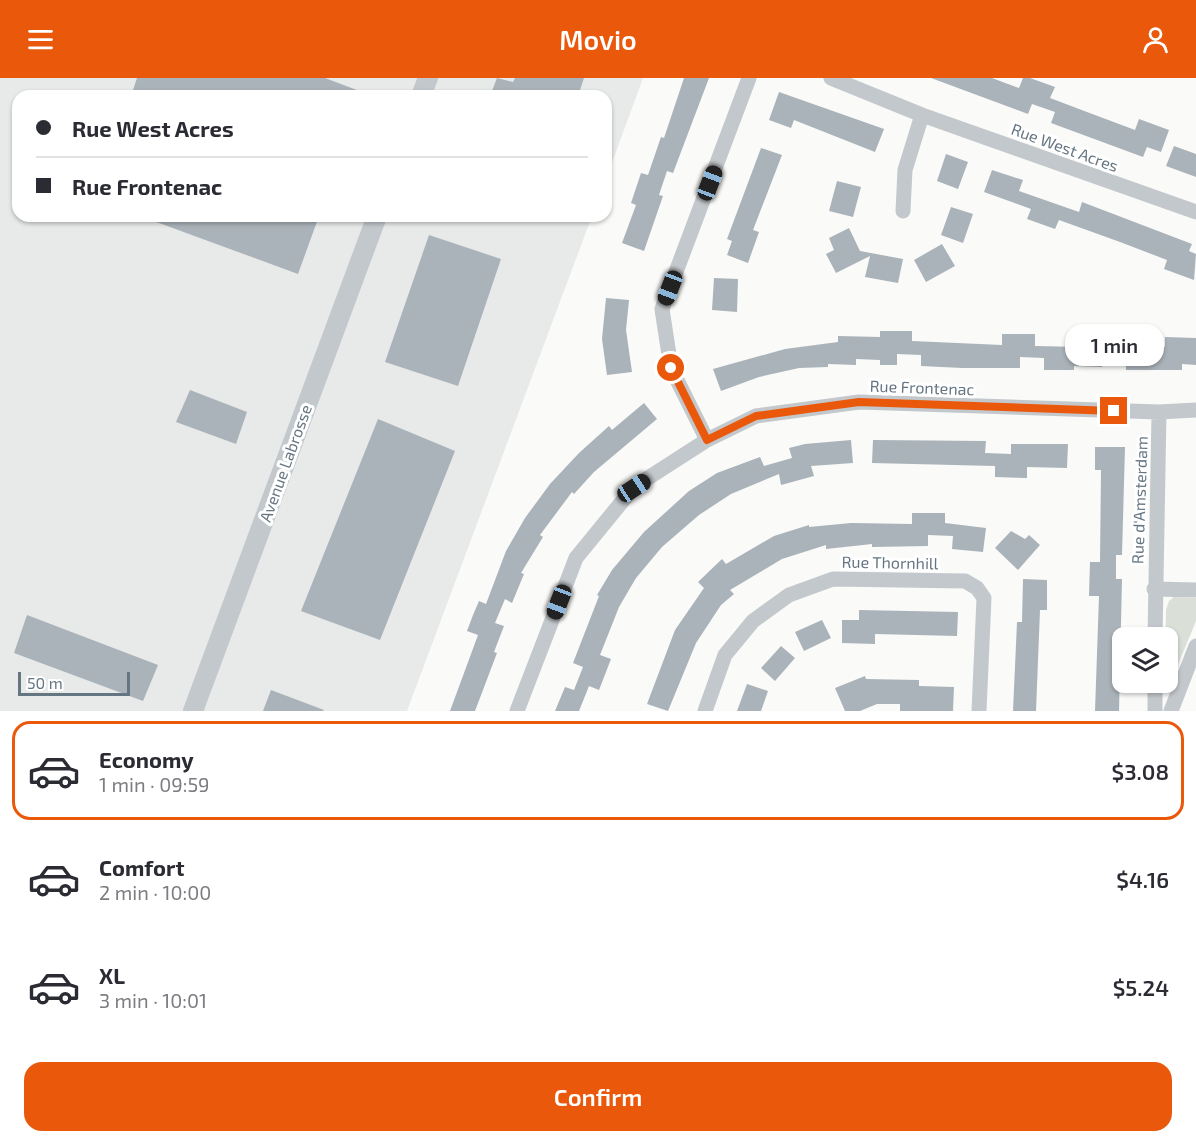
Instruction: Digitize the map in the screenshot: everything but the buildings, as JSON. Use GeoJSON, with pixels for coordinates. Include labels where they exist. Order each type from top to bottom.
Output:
{"type":"FeatureCollection","features":[{"type":"Feature","properties":{"kind":"street"},"geometry":{"type":"LineString","coordinates":[[707,440],[671,368],[662,309],[749,78]]}},
{"type":"Feature","properties":{"kind":"street","name":"Rue West Acres"},"geometry":{"type":"LineString","coordinates":[[831,78],[922,115],[1196,212]]}},
{"type":"Feature","properties":{"kind":"street"},"geometry":{"type":"LineString","coordinates":[[903,211],[905,170],[922,115]]}},
{"type":"Feature","properties":{"kind":"street","name":"Avenue Labrosse"},"geometry":{"type":"LineString","coordinates":[[193,711],[375,222]]}},
{"type":"Feature","properties":{"kind":"street","name":"Rue Frontenac"},"geometry":{"type":"LineString","coordinates":[[517,711],[576,558],[634,488],[707,440],[756,416],[859,402],[1159,412],[1196,410]]}},
{"type":"Feature","properties":{"kind":"street","name":"Rue d'Amsterdam"},"geometry":{"type":"LineString","coordinates":[[1155,627],[1159,412]]}},
{"type":"Feature","properties":{"kind":"street","name":"Rue Thornhill"},"geometry":{"type":"LineString","coordinates":[[705,711],[725,655],[753,621],[789,595],[833,579],[965,581],[977,588],[984,598],[979,711]]}},
{"type":"Feature","properties":{"kind":"street"},"geometry":{"type":"LineString","coordinates":[[1154,589],[1196,590]]}},
{"type":"Feature","properties":{"kind":"street"},"geometry":{"type":"LineString","coordinates":[[1171,711],[1196,646]]}},
{"type":"Feature","properties":{"kind":"street"},"geometry":{"type":"LineString","coordinates":[[1155,693],[1155,711]]}},
{"type":"Feature","properties":{"kind":"shaded area"},"geometry":{"type":"Polygon","coordinates":[[[0,78],[643,78],[612,163],[612,90],[12,90],[12,222],[590,222],[407,711],[0,711],[0,78]]]}},
{"type":"Feature","properties":{"kind":"shaded area"},"geometry":{"type":"Polygon","coordinates":[[[1174,597],[1196,598],[1196,621],[1178,665],[1178,627],[1166,627],[1166,610],[1169,601],[1174,597]]]}},
{"type":"Feature","properties":{"kind":"route"},"geometry":{"type":"LineString","coordinates":[[671,368],[707,440],[756,416],[859,402],[1114,411]]}}]}
